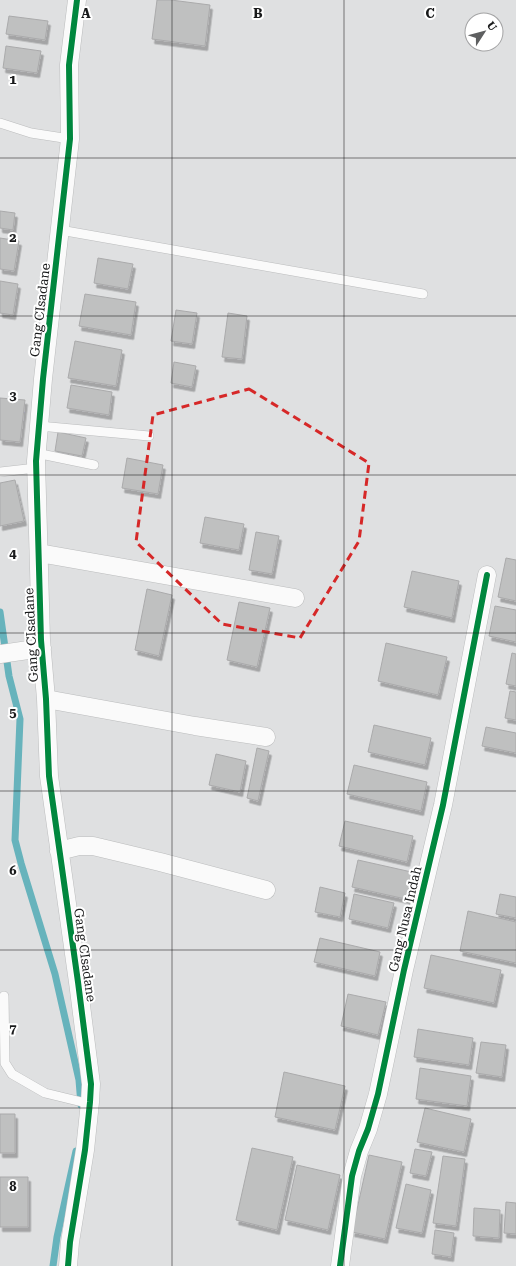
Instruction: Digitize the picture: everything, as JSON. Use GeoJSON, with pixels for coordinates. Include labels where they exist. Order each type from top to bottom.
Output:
{"type":"FeatureCollection","features":[{"type":"Feature","properties":{"kind":"street","name":"Gang CIsadane"},"geometry":{"type":"LineString","coordinates":[[68,1266],[70,1242],[85,1150],[86,1102],[91,1084],[49,776],[46,699],[42,648],[36,461],[43,379],[70,139],[69,65],[77,0]]}},
{"type":"Feature","properties":{"kind":"street"},"geometry":{"type":"LineString","coordinates":[[39,553],[295,598]]}},
{"type":"Feature","properties":{"kind":"street","name":"Gang Nusa Indah"},"geometry":{"type":"LineString","coordinates":[[340,1266],[352,1176],[378,1094],[404,970],[443,806],[487,575]]}},
{"type":"Feature","properties":{"kind":"street"},"geometry":{"type":"LineString","coordinates":[[8,653],[42,648]]}},
{"type":"Feature","properties":{"kind":"street"},"geometry":{"type":"LineString","coordinates":[[46,699],[195,726],[266,737]]}},
{"type":"Feature","properties":{"kind":"street"},"geometry":{"type":"LineString","coordinates":[[59,851],[79,846],[93,846],[266,890]]}},
{"type":"Feature","properties":{"kind":"lane"},"geometry":{"type":"LineString","coordinates":[[0,123],[31,133],[70,139]]}},
{"type":"Feature","properties":{"kind":"lane"},"geometry":{"type":"LineString","coordinates":[[60,230],[423,294]]}},
{"type":"Feature","properties":{"kind":"lane"},"geometry":{"type":"LineString","coordinates":[[39,426],[149,436]]}},
{"type":"Feature","properties":{"kind":"lane"},"geometry":{"type":"LineString","coordinates":[[0,472],[36,461],[94,465]]}},
{"type":"Feature","properties":{"kind":"lane"},"geometry":{"type":"LineString","coordinates":[[4,996],[5,1063],[12,1074],[46,1093],[86,1102]]}},
{"type":"Feature","properties":{"kind":"highlighted area"},"geometry":{"type":"Polygon","coordinates":[[[249,389],[369,463],[359,541],[300,638],[222,624],[136,542],[153,415],[249,389]]]}},
{"type":"Feature","properties":{"kind":"building"},"geometry":{"type":"Polygon","coordinates":[[[157,0],[171,0],[210,5],[205,46],[152,39],[157,0]]]}},
{"type":"Feature","properties":{"kind":"building"},"geometry":{"type":"Polygon","coordinates":[[[9,16],[48,21],[45,40],[6,34],[9,16]]]}},
{"type":"Feature","properties":{"kind":"building"},"geometry":{"type":"Polygon","coordinates":[[[6,46],[41,51],[37,73],[3,68],[6,46]]]}},
{"type":"Feature","properties":{"kind":"building"},"geometry":{"type":"Polygon","coordinates":[[[0,211],[15,213],[13,230],[0,228],[0,211]]]}},
{"type":"Feature","properties":{"kind":"building"},"geometry":{"type":"Polygon","coordinates":[[[0,238],[19,241],[14,271],[0,269],[0,238]]]}},
{"type":"Feature","properties":{"kind":"building"},"geometry":{"type":"Polygon","coordinates":[[[98,258],[133,264],[128,289],[94,283],[98,258]]]}},
{"type":"Feature","properties":{"kind":"building"},"geometry":{"type":"Polygon","coordinates":[[[0,281],[18,284],[13,315],[0,313],[0,281]]]}},
{"type":"Feature","properties":{"kind":"building"},"geometry":{"type":"Polygon","coordinates":[[[85,294],[136,302],[131,335],[79,326],[85,294]]]}},
{"type":"Feature","properties":{"kind":"building"},"geometry":{"type":"Polygon","coordinates":[[[176,310],[197,313],[192,344],[171,341],[176,310]]]}},
{"type":"Feature","properties":{"kind":"building"},"geometry":{"type":"Polygon","coordinates":[[[228,313],[247,316],[242,359],[222,357],[228,313]]]}},
{"type":"Feature","properties":{"kind":"building"},"geometry":{"type":"Polygon","coordinates":[[[75,341],[122,350],[116,386],[68,378],[75,341]]]}},
{"type":"Feature","properties":{"kind":"building"},"geometry":{"type":"Polygon","coordinates":[[[174,362],[196,366],[192,387],[171,383],[174,362]]]}},
{"type":"Feature","properties":{"kind":"building"},"geometry":{"type":"Polygon","coordinates":[[[71,385],[112,392],[109,415],[67,408],[71,385]]]}},
{"type":"Feature","properties":{"kind":"building"},"geometry":{"type":"Polygon","coordinates":[[[0,398],[25,400],[20,442],[0,440],[0,398]]]}},
{"type":"Feature","properties":{"kind":"building"},"geometry":{"type":"Polygon","coordinates":[[[58,432],[86,438],[82,456],[55,451],[58,432]]]}},
{"type":"Feature","properties":{"kind":"building"},"geometry":{"type":"Polygon","coordinates":[[[127,458],[163,465],[158,494],[122,488],[127,458]]]}},
{"type":"Feature","properties":{"kind":"building"},"geometry":{"type":"Polygon","coordinates":[[[15,480],[24,521],[0,526],[0,483],[15,480]]]}},
{"type":"Feature","properties":{"kind":"building"},"geometry":{"type":"Polygon","coordinates":[[[205,517],[244,524],[239,550],[200,543],[205,517]]]}},
{"type":"Feature","properties":{"kind":"building"},"geometry":{"type":"Polygon","coordinates":[[[256,532],[279,536],[272,574],[249,570],[256,532]]]}},
{"type":"Feature","properties":{"kind":"building"},"geometry":{"type":"Polygon","coordinates":[[[506,558],[516,560],[516,601],[498,597],[506,558]]]}},
{"type":"Feature","properties":{"kind":"building"},"geometry":{"type":"Polygon","coordinates":[[[412,571],[459,581],[452,618],[404,607],[412,571]]]}},
{"type":"Feature","properties":{"kind":"building"},"geometry":{"type":"Polygon","coordinates":[[[147,589],[172,595],[159,656],[135,650],[147,589]]]}},
{"type":"Feature","properties":{"kind":"building"},"geometry":{"type":"Polygon","coordinates":[[[239,602],[270,608],[257,667],[227,660],[239,602]]]}},
{"type":"Feature","properties":{"kind":"building"},"geometry":{"type":"Polygon","coordinates":[[[495,606],[516,610],[516,642],[489,636],[495,606]]]}},
{"type":"Feature","properties":{"kind":"building"},"geometry":{"type":"Polygon","coordinates":[[[386,643],[447,657],[438,695],[378,681],[386,643]]]}},
{"type":"Feature","properties":{"kind":"building"},"geometry":{"type":"Polygon","coordinates":[[[512,653],[516,654],[516,686],[506,684],[512,653]]]}},
{"type":"Feature","properties":{"kind":"building"},"geometry":{"type":"Polygon","coordinates":[[[510,691],[516,692],[516,720],[505,718],[510,691]]]}},
{"type":"Feature","properties":{"kind":"building"},"geometry":{"type":"Polygon","coordinates":[[[374,725],[431,738],[425,765],[368,752],[374,725]]]}},
{"type":"Feature","properties":{"kind":"building"},"geometry":{"type":"Polygon","coordinates":[[[486,727],[516,733],[516,753],[482,746],[486,727]]]}},
{"type":"Feature","properties":{"kind":"building"},"geometry":{"type":"Polygon","coordinates":[[[257,748],[269,751],[258,801],[247,798],[257,748]]]}},
{"type":"Feature","properties":{"kind":"building"},"geometry":{"type":"Polygon","coordinates":[[[216,754],[246,761],[240,792],[209,785],[216,754]]]}},
{"type":"Feature","properties":{"kind":"building"},"geometry":{"type":"Polygon","coordinates":[[[354,765],[427,782],[421,811],[347,794],[354,765]]]}},
{"type":"Feature","properties":{"kind":"building"},"geometry":{"type":"Polygon","coordinates":[[[345,821],[413,836],[407,862],[339,846],[345,821]]]}},
{"type":"Feature","properties":{"kind":"building"},"geometry":{"type":"Polygon","coordinates":[[[358,860],[416,873],[410,900],[352,887],[358,860]]]}},
{"type":"Feature","properties":{"kind":"building"},"geometry":{"type":"Polygon","coordinates":[[[320,887],[345,893],[340,917],[315,912],[320,887]]]}},
{"type":"Feature","properties":{"kind":"building"},"geometry":{"type":"Polygon","coordinates":[[[354,894],[394,903],[388,928],[349,919],[354,894]]]}},
{"type":"Feature","properties":{"kind":"building"},"geometry":{"type":"Polygon","coordinates":[[[500,894],[516,897],[516,918],[496,914],[500,894]]]}},
{"type":"Feature","properties":{"kind":"building"},"geometry":{"type":"Polygon","coordinates":[[[468,911],[516,922],[516,963],[460,951],[468,911]]]}},
{"type":"Feature","properties":{"kind":"building"},"geometry":{"type":"Polygon","coordinates":[[[320,938],[380,952],[375,976],[314,962],[320,938]]]}},
{"type":"Feature","properties":{"kind":"building"},"geometry":{"type":"Polygon","coordinates":[[[431,955],[501,970],[494,1003],[424,988],[431,955]]]}},
{"type":"Feature","properties":{"kind":"building"},"geometry":{"type":"Polygon","coordinates":[[[348,994],[386,1002],[378,1035],[341,1026],[348,994]]]}},
{"type":"Feature","properties":{"kind":"building"},"geometry":{"type":"Polygon","coordinates":[[[418,1029],[473,1038],[469,1065],[414,1057],[418,1029]]]}},
{"type":"Feature","properties":{"kind":"building"},"geometry":{"type":"Polygon","coordinates":[[[481,1042],[506,1045],[502,1077],[476,1073],[481,1042]]]}},
{"type":"Feature","properties":{"kind":"building"},"geometry":{"type":"Polygon","coordinates":[[[420,1068],[471,1076],[467,1106],[416,1099],[420,1068]]]}},
{"type":"Feature","properties":{"kind":"building"},"geometry":{"type":"Polygon","coordinates":[[[284,1072],[345,1086],[335,1130],[275,1117],[284,1072]]]}},
{"type":"Feature","properties":{"kind":"building"},"geometry":{"type":"Polygon","coordinates":[[[425,1108],[471,1119],[464,1152],[417,1142],[425,1108]]]}},
{"type":"Feature","properties":{"kind":"building"},"geometry":{"type":"Polygon","coordinates":[[[0,1114],[15,1114],[15,1153],[0,1153],[0,1114]]]}},
{"type":"Feature","properties":{"kind":"building"},"geometry":{"type":"Polygon","coordinates":[[[252,1148],[293,1157],[277,1230],[236,1220],[252,1148]]]}},
{"type":"Feature","properties":{"kind":"building"},"geometry":{"type":"Polygon","coordinates":[[[415,1149],[432,1152],[426,1176],[410,1173],[415,1149]]]}},
{"type":"Feature","properties":{"kind":"building"},"geometry":{"type":"Polygon","coordinates":[[[369,1155],[402,1162],[385,1239],[352,1232],[369,1155]]]}},
{"type":"Feature","properties":{"kind":"building"},"geometry":{"type":"Polygon","coordinates":[[[443,1156],[465,1159],[456,1226],[433,1223],[443,1156]]]}},
{"type":"Feature","properties":{"kind":"building"},"geometry":{"type":"Polygon","coordinates":[[[297,1165],[340,1175],[328,1230],[285,1220],[297,1165]]]}},
{"type":"Feature","properties":{"kind":"building"},"geometry":{"type":"Polygon","coordinates":[[[0,1177],[28,1177],[28,1227],[0,1227],[0,1177]]]}},
{"type":"Feature","properties":{"kind":"building"},"geometry":{"type":"Polygon","coordinates":[[[406,1184],[431,1190],[422,1233],[396,1228],[406,1184]]]}},
{"type":"Feature","properties":{"kind":"building"},"geometry":{"type":"Polygon","coordinates":[[[506,1202],[516,1203],[516,1234],[504,1233],[506,1202]]]}},
{"type":"Feature","properties":{"kind":"building"},"geometry":{"type":"Polygon","coordinates":[[[474,1208],[500,1210],[499,1238],[473,1236],[474,1208]]]}},
{"type":"Feature","properties":{"kind":"building"},"geometry":{"type":"Polygon","coordinates":[[[435,1230],[454,1233],[451,1257],[432,1254],[435,1230]]]}},
{"type":"Feature","properties":{"kind":"waterway"},"geometry":{"type":"LineString","coordinates":[[0,612],[9,676],[20,719],[15,840],[55,974],[79,1080],[81,1105]]}},
{"type":"Feature","properties":{"kind":"waterway"},"geometry":{"type":"LineString","coordinates":[[53,1266],[57,1237],[76,1151]]}},
{"type":"Feature","properties":{"kind":"cycle path"},"geometry":{"type":"LineString","coordinates":[[68,1266],[70,1242],[85,1150],[91,1084],[49,776],[46,699],[41,640],[36,461],[43,379],[70,139],[69,65],[77,0]]}},
{"type":"Feature","properties":{"kind":"cycle path"},"geometry":{"type":"LineString","coordinates":[[340,1266],[352,1176],[378,1094],[404,970],[443,805],[487,575]]}}]}
